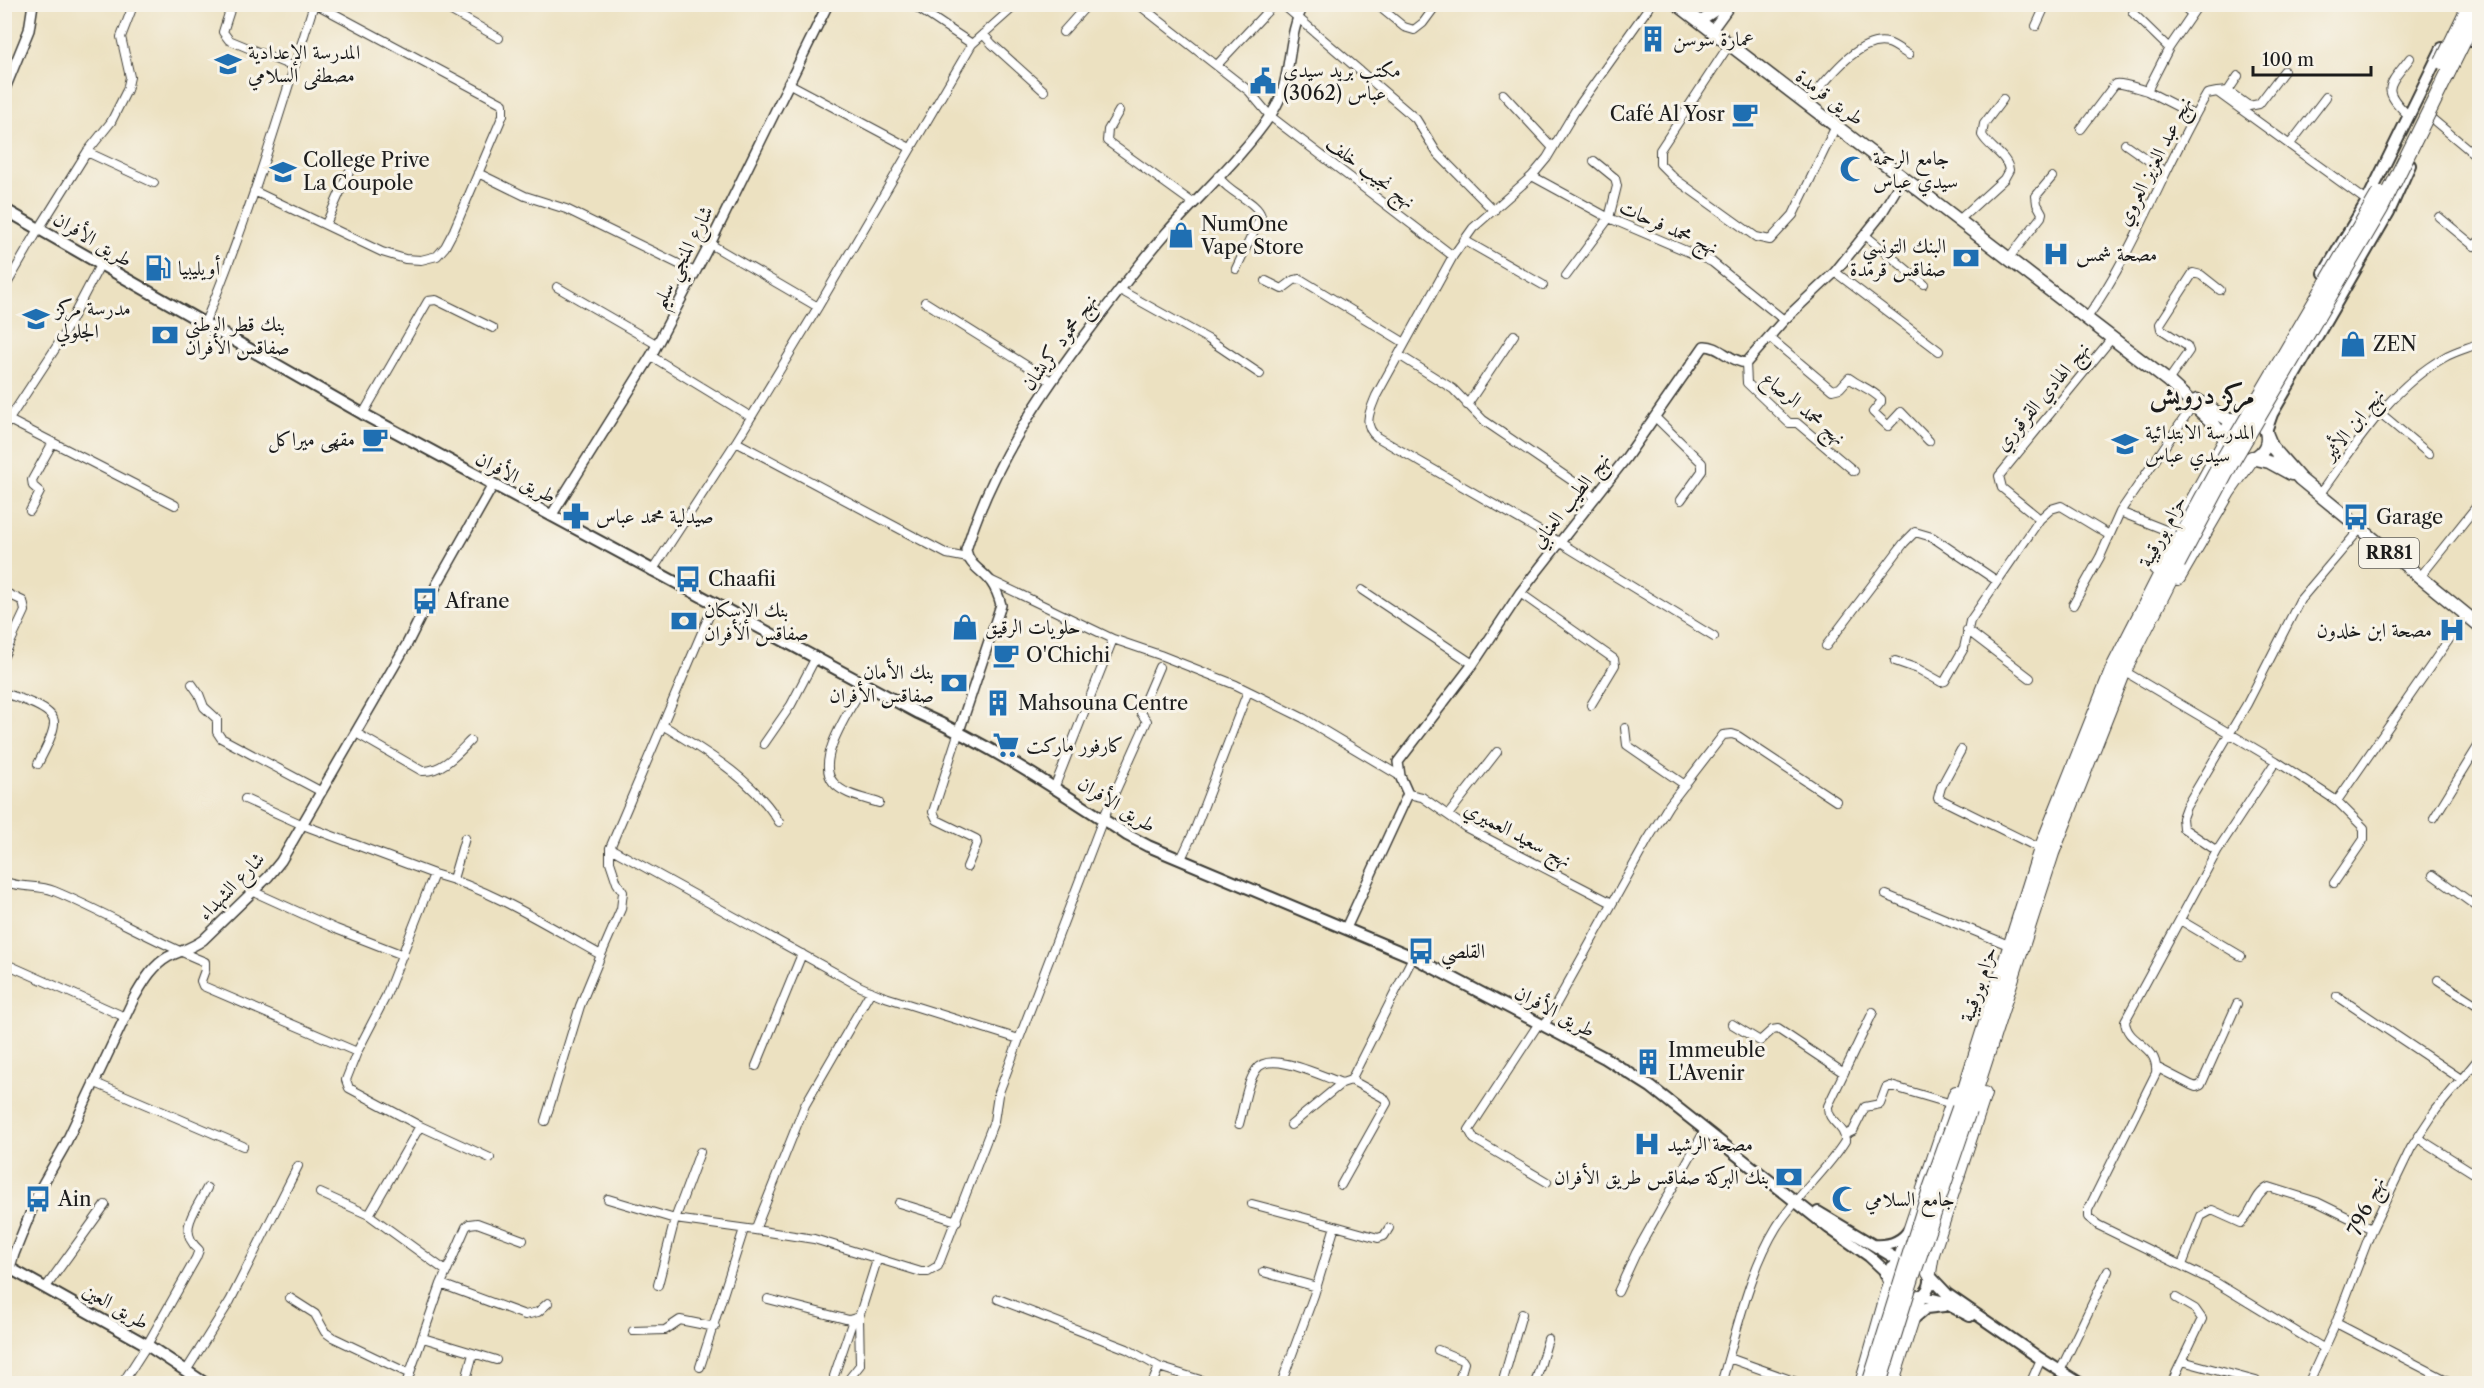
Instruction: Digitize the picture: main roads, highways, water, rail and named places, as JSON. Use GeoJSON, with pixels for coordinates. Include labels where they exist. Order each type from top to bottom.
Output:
{"type":"FeatureCollection","features":[{"type":"Feature","properties":{"kind":"highway","name":"حزام بورقيبة"},"geometry":{"type":"LineString","coordinates":[[2012,957],[2041,849],[2114,666],[2139,629],[2223,459],[2373,204],[2470,4]]}},
{"type":"Feature","properties":{"kind":"highway","name":"حزام بورقيبة"},"geometry":{"type":"LineString","coordinates":[[2173,562],[2381,209],[2480,8]]}},
{"type":"Feature","properties":{"kind":"highway"},"geometry":{"type":"LineString","coordinates":[[2139,629],[2160,556],[2226,440]]}},
{"type":"Feature","properties":{"kind":"highway"},"geometry":{"type":"LineString","coordinates":[[2139,629],[2185,567],[2228,492],[2252,458]]}},
{"type":"Feature","properties":{"kind":"highway","name":"حزام بورقيبة"},"geometry":{"type":"LineString","coordinates":[[1960,1108],[2012,957],[2139,629]]}},
{"type":"Feature","properties":{"kind":"highway"},"geometry":{"type":"LineString","coordinates":[[1930,1274],[1932,1254],[1992,1069],[2012,957]]}},
{"type":"Feature","properties":{"kind":"highway"},"geometry":{"type":"LineString","coordinates":[[1900,1261],[1910,1227],[1960,1108]]}},
{"type":"Feature","properties":{"kind":"highway"},"geometry":{"type":"LineString","coordinates":[[1869,1383],[1930,1189],[1960,1108]]}},
{"type":"Feature","properties":{"kind":"highway"},"geometry":{"type":"LineString","coordinates":[[1879,1383],[1919,1256],[1960,1108]]}},
{"type":"Feature","properties":{"kind":"highway"},"geometry":{"type":"LineString","coordinates":[[1862,1383],[1889,1283]]}},
{"type":"Feature","properties":{"kind":"highway"},"geometry":{"type":"LineString","coordinates":[[1891,1383],[1920,1297]]}},
{"type":"Feature","properties":{"kind":"main road","name":"طريق قرمدة"},"geometry":{"type":"LineString","coordinates":[[1677,4],[2168,381],[2212,422],[2226,440]]}},
{"type":"Feature","properties":{"kind":"main road"},"geometry":{"type":"LineString","coordinates":[[2226,440],[2228,428],[2240,418],[2367,201],[2463,4]]}},
{"type":"Feature","properties":{"kind":"main road"},"geometry":{"type":"LineString","coordinates":[[2252,458],[2265,447],[2266,433],[2272,414],[2389,212],[2431,118],[2480,24]]}},
{"type":"Feature","properties":{"kind":"main road"},"geometry":{"type":"LineString","coordinates":[[2453,26],[2473,37]]}},
{"type":"Feature","properties":{"kind":"main road","name":"طريق الأفران"},"geometry":{"type":"LineString","coordinates":[[4,209],[363,414],[918,713],[959,731],[1055,786],[1148,846],[1413,957],[1542,1024],[1640,1079],[1878,1264],[1889,1283]]}},
{"type":"Feature","properties":{"kind":"main road"},"geometry":{"type":"LineString","coordinates":[[2338,249],[2359,264]]}},
{"type":"Feature","properties":{"kind":"main road","name":"طريق قرمدة"},"geometry":{"type":"LineString","coordinates":[[2190,401],[2227,419],[2240,418]]}},
{"type":"Feature","properties":{"kind":"main road","name":"RR81"},"geometry":{"type":"LineString","coordinates":[[2240,418],[2248,417],[2259,421],[2272,447],[2300,479],[2480,626]]}},
{"type":"Feature","properties":{"kind":"main road","name":"RR81"},"geometry":{"type":"LineString","coordinates":[[2226,440],[2232,453],[2238,457],[2269,462],[2300,479]]}},
{"type":"Feature","properties":{"kind":"main road","name":"طريق الأفران"},"geometry":{"type":"LineString","coordinates":[[1798,1201],[1900,1261]]}},
{"type":"Feature","properties":{"kind":"main road"},"geometry":{"type":"LineString","coordinates":[[1870,1245],[1884,1246],[1895,1242],[1906,1235],[1910,1227]]}},
{"type":"Feature","properties":{"kind":"main road"},"geometry":{"type":"LineString","coordinates":[[1994,1327],[1951,1306],[1920,1297],[1905,1299],[1898,1297],[1889,1283],[1893,1267],[1900,1261],[1911,1258],[1918,1260],[1924,1264],[1947,1294],[2041,1359],[2081,1383]]}},
{"type":"Feature","properties":{"kind":"main road","name":"طريق العين"},"geometry":{"type":"LineString","coordinates":[[8,1267],[147,1345],[206,1383]]}},
{"type":"Feature","properties":{"kind":"main road"},"geometry":{"type":"LineString","coordinates":[[1920,1297],[1928,1290],[1930,1274]]}},
{"type":"Feature","properties":{"kind":"main road"},"geometry":{"type":"LineString","coordinates":[[1911,1322],[1926,1308],[1939,1305],[1951,1306]]}},
{"type":"Feature","properties":{"kind":"place","name":"عمارة سوسن"},"geometry":{"type":"Point","coordinates":[1653,39]}},
{"type":"Feature","properties":{"kind":"place","name":"المدرسة الإعدادية مصطفى السلامي"},"geometry":{"type":"Point","coordinates":[228,64]}},
{"type":"Feature","properties":{"kind":"place","name":"مكتب بريد سيدي عباس (3062)"},"geometry":{"type":"Point","coordinates":[1263,81]}},
{"type":"Feature","properties":{"kind":"place","name":"Café Al Yosr"},"geometry":{"type":"Point","coordinates":[1745,114]}},
{"type":"Feature","properties":{"kind":"place","name":"جامع الرحمة سيدي عباس"},"geometry":{"type":"Point","coordinates":[1853,169]}},
{"type":"Feature","properties":{"kind":"place","name":"College Prive La Coupole"},"geometry":{"type":"Point","coordinates":[283,172]}},
{"type":"Feature","properties":{"kind":"place","name":"NumOne Vape Store"},"geometry":{"type":"Point","coordinates":[1181,235]}},
{"type":"Feature","properties":{"kind":"place","name":"مصحة شمس"},"geometry":{"type":"Point","coordinates":[2056,254]}},
{"type":"Feature","properties":{"kind":"place","name":"البنك التونسي صفاقس قرمدة"},"geometry":{"type":"Point","coordinates":[1966,258]}},
{"type":"Feature","properties":{"kind":"place","name":"أويليبيا"},"geometry":{"type":"Point","coordinates":[158,268]}},
{"type":"Feature","properties":{"kind":"place","name":"مدرسة مركز الجلولي"},"geometry":{"type":"Point","coordinates":[36,319]}},
{"type":"Feature","properties":{"kind":"place","name":"بنك قطر الوطني صفاقس الأفران"},"geometry":{"type":"Point","coordinates":[165,335]}},
{"type":"Feature","properties":{"kind":"place","name":"ZEN"},"geometry":{"type":"Point","coordinates":[2353,344]}},
{"type":"Feature","properties":{"kind":"place","name":"مقهى ميراكل"},"geometry":{"type":"Point","coordinates":[375,439]}},
{"type":"Feature","properties":{"kind":"place","name":"المدرسة الابتدائية سيدي عباس"},"geometry":{"type":"Point","coordinates":[2125,444]}},
{"type":"Feature","properties":{"kind":"place","name":"صيدلية محمد عباس"},"geometry":{"type":"Point","coordinates":[576,516]}},
{"type":"Feature","properties":{"kind":"place","name":"Garage"},"geometry":{"type":"Point","coordinates":[2356,517]}},
{"type":"Feature","properties":{"kind":"place","name":"Chaafii"},"geometry":{"type":"Point","coordinates":[688,579]}},
{"type":"Feature","properties":{"kind":"place","name":"Afrane"},"geometry":{"type":"Point","coordinates":[425,601]}},
{"type":"Feature","properties":{"kind":"place","name":"بنك الإسكان صفاقس الأفران"},"geometry":{"type":"Point","coordinates":[684,621]}},
{"type":"Feature","properties":{"kind":"place","name":"حلويات الرقيق"},"geometry":{"type":"Point","coordinates":[965,627]}},
{"type":"Feature","properties":{"kind":"place","name":"مصحة ابن خلدون"},"geometry":{"type":"Point","coordinates":[2452,630]}},
{"type":"Feature","properties":{"kind":"place","name":"O'Chichi"},"geometry":{"type":"Point","coordinates":[1006,655]}},
{"type":"Feature","properties":{"kind":"place","name":"بنك الأمان صفاقس الأفران"},"geometry":{"type":"Point","coordinates":[954,683]}},
{"type":"Feature","properties":{"kind":"place","name":"Mahsouna Centre"},"geometry":{"type":"Point","coordinates":[998,703]}},
{"type":"Feature","properties":{"kind":"place","name":"كارفور ماركت"},"geometry":{"type":"Point","coordinates":[1006,745]}},
{"type":"Feature","properties":{"kind":"place","name":"القلصي"},"geometry":{"type":"Point","coordinates":[1421,951]}},
{"type":"Feature","properties":{"kind":"place","name":"Immeuble L'Avenir"},"geometry":{"type":"Point","coordinates":[1648,1062]}},
{"type":"Feature","properties":{"kind":"place","name":"مصحة الرشيد"},"geometry":{"type":"Point","coordinates":[1647,1144]}},
{"type":"Feature","properties":{"kind":"place","name":"بنك البركة صفاقس طريق الأفران"},"geometry":{"type":"Point","coordinates":[1789,1177]}},
{"type":"Feature","properties":{"kind":"place","name":"Ain"},"geometry":{"type":"Point","coordinates":[38,1199]}},
{"type":"Feature","properties":{"kind":"place","name":"جامع السلامي"},"geometry":{"type":"Point","coordinates":[1845,1199]}},
{"type":"Feature","properties":{"kind":"district","name":"مركز درويش"},"geometry":{"type":"Point","coordinates":[2202,395]}}]}
